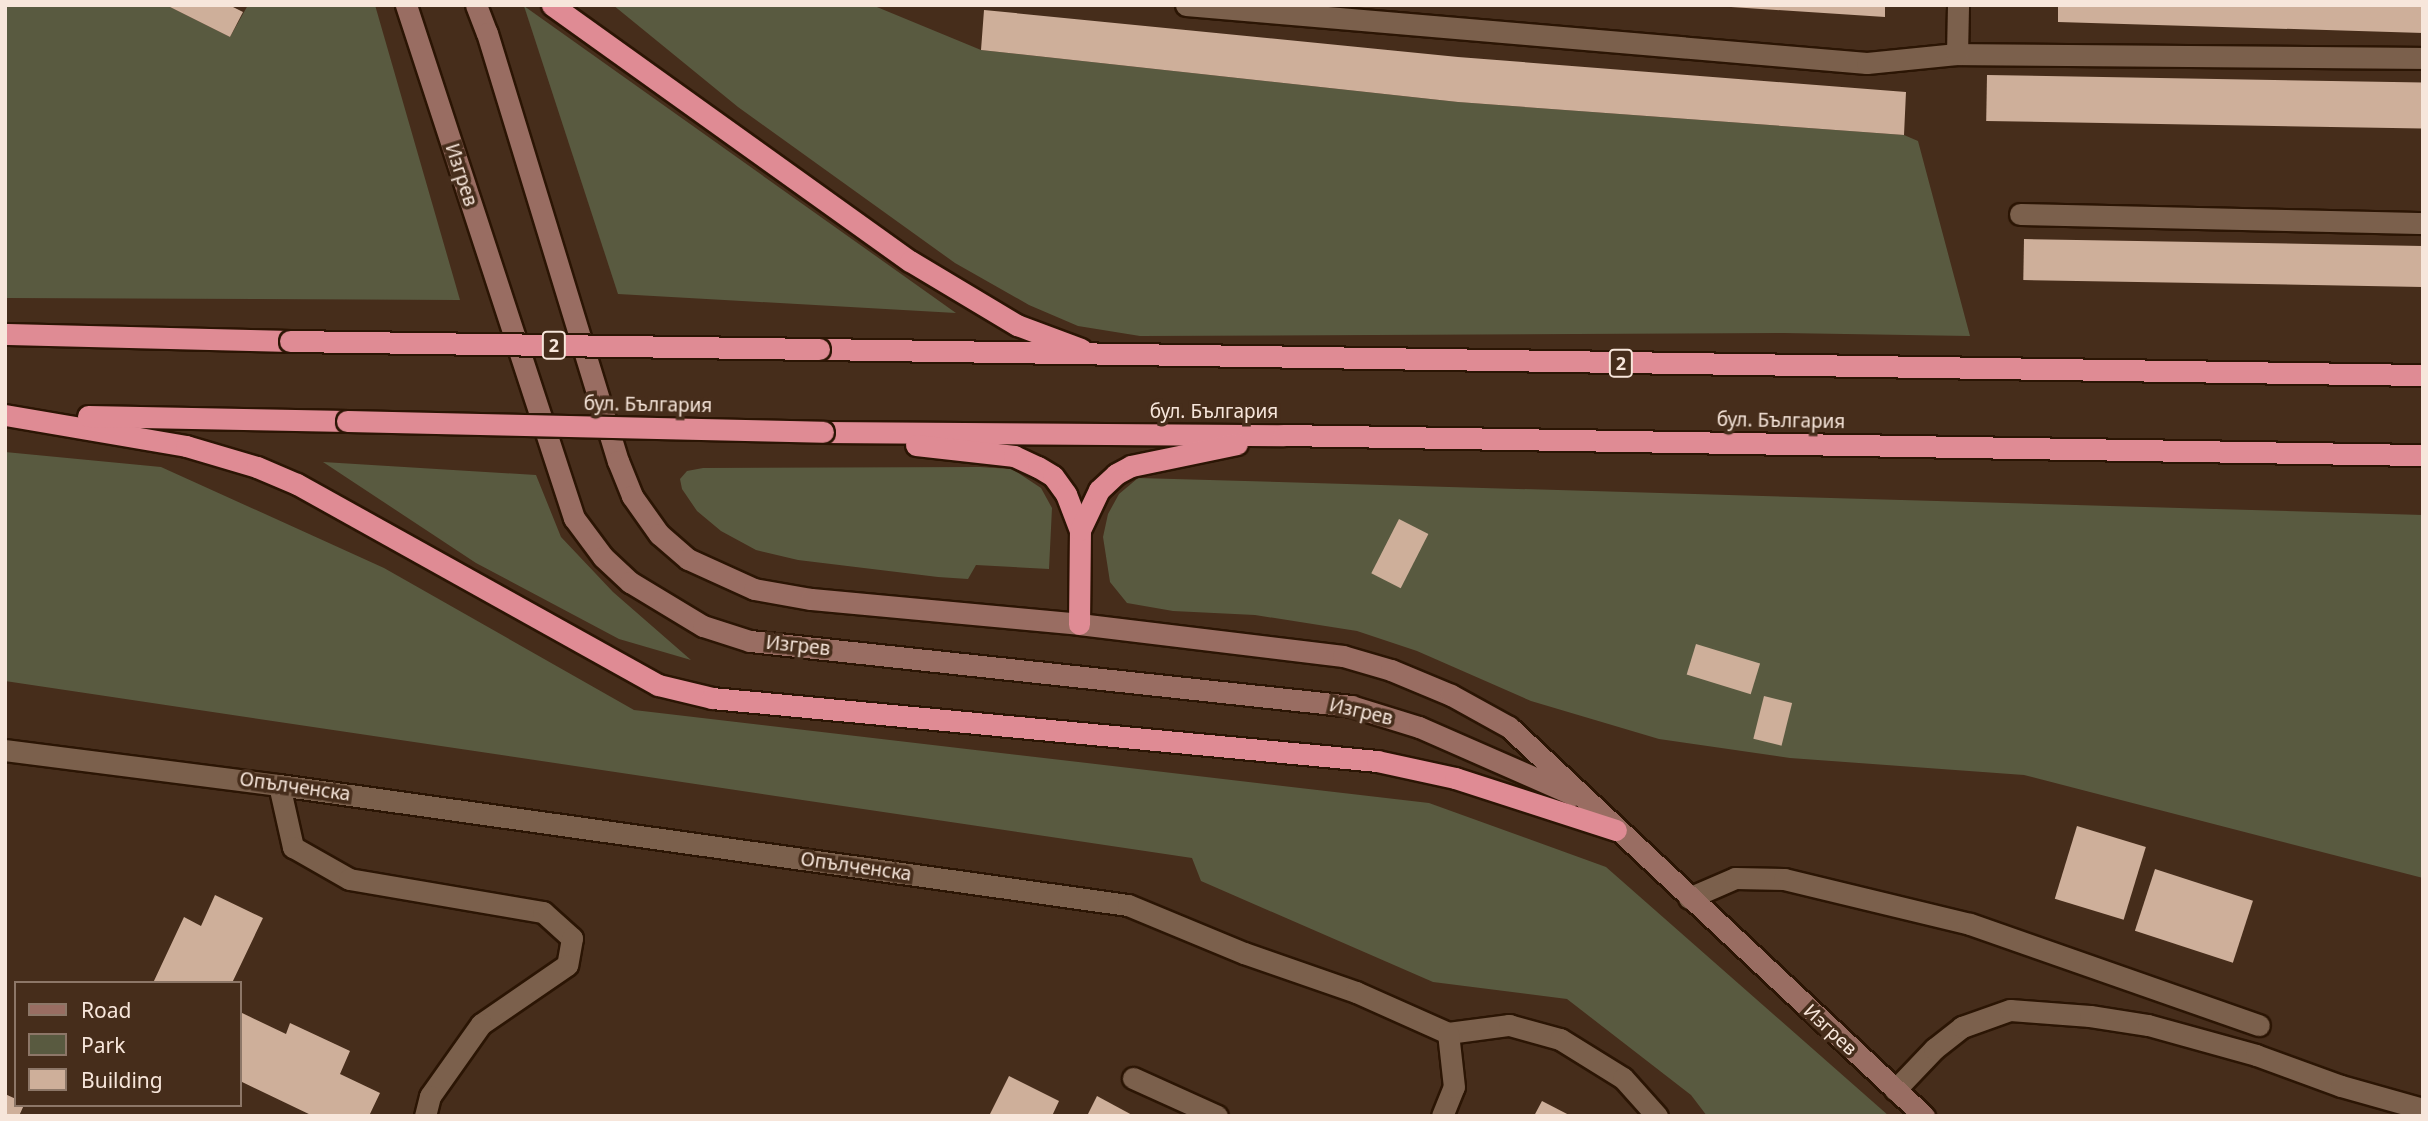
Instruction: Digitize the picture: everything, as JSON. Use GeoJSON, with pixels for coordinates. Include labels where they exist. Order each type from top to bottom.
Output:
{"type":"FeatureCollection","features":[{"type":"Feature","properties":{"kind":"highway"},"geometry":{"type":"LineString","coordinates":[[552,5],[910,261],[1017,325],[1097,354]]}},
{"type":"Feature","properties":{"kind":"highway","name":"2"},"geometry":{"type":"LineString","coordinates":[[5,334],[290,341],[2423,375]]}},
{"type":"Feature","properties":{"kind":"highway"},"geometry":{"type":"LineString","coordinates":[[5,414],[186,446],[257,467],[297,484],[658,685],[712,698],[1377,761],[1455,778],[1616,830]]}},
{"type":"Feature","properties":{"kind":"highway","name":"бул. България"},"geometry":{"type":"LineString","coordinates":[[5,414],[823,432],[1283,435],[2423,455]]}},
{"type":"Feature","properties":{"kind":"highway"},"geometry":{"type":"LineString","coordinates":[[823,432],[1014,456],[1053,476],[1066,494],[1080,530],[1079,624]]}},
{"type":"Feature","properties":{"kind":"highway"},"geometry":{"type":"LineString","coordinates":[[1080,530],[1099,490],[1115,474],[1131,466],[1283,435]]}},
{"type":"Feature","properties":{"kind":"main road","name":"Изгрев"},"geometry":{"type":"LineString","coordinates":[[406,5],[575,518],[603,557],[630,582],[703,626],[750,641],[1351,706],[1419,727],[1585,800]]}},
{"type":"Feature","properties":{"kind":"main road","name":"Изгрев"},"geometry":{"type":"LineString","coordinates":[[476,5],[487,33],[618,461],[632,496],[659,534],[688,559],[754,589],[811,599],[1079,624],[1343,656],[1391,670],[1451,695],[1509,727],[1924,1116]]}},
{"type":"Feature","properties":{"kind":"street"},"geometry":{"type":"LineString","coordinates":[[1186,5],[1867,63],[1957,54],[2423,58]]}},
{"type":"Feature","properties":{"kind":"street"},"geometry":{"type":"LineString","coordinates":[[1957,54],[1958,5]]}},
{"type":"Feature","properties":{"kind":"street"},"geometry":{"type":"LineString","coordinates":[[2020,214],[2423,223]]}},
{"type":"Feature","properties":{"kind":"street","name":"Опълченска"},"geometry":{"type":"LineString","coordinates":[[5,750],[279,785],[1128,905],[1244,953],[1356,992],[1448,1033]]}},
{"type":"Feature","properties":{"kind":"street"},"geometry":{"type":"LineString","coordinates":[[279,785],[293,847],[349,879],[543,912],[572,938],[567,965],[481,1024],[430,1096],[425,1116]]}},
{"type":"Feature","properties":{"kind":"street"},"geometry":{"type":"LineString","coordinates":[[1689,898],[1735,878],[1784,879],[1970,924],[2259,1025]]}},
{"type":"Feature","properties":{"kind":"street"},"geometry":{"type":"LineString","coordinates":[[1895,1090],[1934,1049],[1962,1027],[2010,1010],[2090,1016],[2148,1025],[2256,1055],[2341,1086],[2423,1109]]}},
{"type":"Feature","properties":{"kind":"street"},"geometry":{"type":"LineString","coordinates":[[1442,1116],[1454,1087],[1448,1033],[1509,1025],[1560,1039],[1623,1078],[1657,1116]]}},
{"type":"Feature","properties":{"kind":"street"},"geometry":{"type":"LineString","coordinates":[[1133,1078],[1217,1116]]}},
{"type":"Feature","properties":{"kind":"green space"},"geometry":{"type":"Polygon","coordinates":[[[5,5],[166,5],[230,37],[248,5],[375,5],[460,300],[5,298],[5,5]]]}},
{"type":"Feature","properties":{"kind":"green space"},"geometry":{"type":"Polygon","coordinates":[[[613,5],[872,5],[981,50],[1458,102],[1904,135],[1918,141],[1970,336],[1783,333],[1140,336],[1078,326],[1029,305],[955,263],[738,107],[613,5]]]}},
{"type":"Feature","properties":{"kind":"green space"},"geometry":{"type":"Polygon","coordinates":[[[524,6],[956,313],[618,294],[524,6]]]}},
{"type":"Feature","properties":{"kind":"green space"},"geometry":{"type":"Polygon","coordinates":[[[5,452],[161,467],[384,568],[634,710],[1429,803],[1606,867],[1889,1116],[1707,1116],[1691,1095],[1567,999],[1433,982],[1201,881],[1192,858],[5,681],[5,452]]]}},
{"type":"Feature","properties":{"kind":"green space"},"geometry":{"type":"Polygon","coordinates":[[[323,462],[536,475],[561,537],[613,592],[691,660],[619,639],[476,563],[323,462]]]}},
{"type":"Feature","properties":{"kind":"green space"},"geometry":{"type":"Polygon","coordinates":[[[703,468],[1012,469],[1041,488],[1052,508],[1049,569],[976,565],[968,579],[798,560],[756,550],[721,531],[697,511],[682,489],[680,479],[687,471],[703,468]]]}},
{"type":"Feature","properties":{"kind":"green space"},"geometry":{"type":"Polygon","coordinates":[[[1138,478],[2423,515],[2423,878],[2024,775],[1790,758],[1659,739],[1531,701],[1417,651],[1357,631],[1255,615],[1173,611],[1127,603],[1110,582],[1103,537],[1108,514],[1119,494],[1138,478]]]}},
{"type":"Feature","properties":{"kind":"building"},"geometry":{"type":"Polygon","coordinates":[[[166,5],[229,5],[243,12],[230,37],[166,5]]]}},
{"type":"Feature","properties":{"kind":"building"},"geometry":{"type":"Polygon","coordinates":[[[1701,5],[1885,5],[1885,17],[1701,5]]]}},
{"type":"Feature","properties":{"kind":"building"},"geometry":{"type":"Polygon","coordinates":[[[2058,5],[2423,5],[2423,33],[2058,22],[2058,5]]]}},
{"type":"Feature","properties":{"kind":"building"},"geometry":{"type":"Polygon","coordinates":[[[984,10],[1458,57],[1906,92],[1904,135],[1458,102],[981,50],[984,10]]]}},
{"type":"Feature","properties":{"kind":"building"},"geometry":{"type":"Polygon","coordinates":[[[1987,75],[2423,83],[2422,129],[1986,121],[1987,75]]]}},
{"type":"Feature","properties":{"kind":"building"},"geometry":{"type":"Polygon","coordinates":[[[2024,239],[2423,246],[2422,287],[2023,280],[2024,239]]]}},
{"type":"Feature","properties":{"kind":"building"},"geometry":{"type":"Polygon","coordinates":[[[1399,519],[1428,534],[1401,588],[1371,573],[1399,519]]]}},
{"type":"Feature","properties":{"kind":"building"},"geometry":{"type":"Polygon","coordinates":[[[1696,644],[1760,664],[1751,694],[1687,675],[1696,644]]]}},
{"type":"Feature","properties":{"kind":"building"},"geometry":{"type":"Polygon","coordinates":[[[1764,696],[1792,703],[1781,746],[1753,739],[1764,696]]]}},
{"type":"Feature","properties":{"kind":"building"},"geometry":{"type":"Polygon","coordinates":[[[2077,826],[2146,847],[2124,920],[2055,899],[2077,826]]]}},
{"type":"Feature","properties":{"kind":"building"},"geometry":{"type":"Polygon","coordinates":[[[2155,869],[2253,901],[2233,963],[2135,931],[2155,869]]]}},
{"type":"Feature","properties":{"kind":"building"},"geometry":{"type":"Polygon","coordinates":[[[215,895],[263,918],[233,981],[154,981],[184,917],[201,926],[215,895]]]}},
{"type":"Feature","properties":{"kind":"building"},"geometry":{"type":"Polygon","coordinates":[[[242,1013],[286,1034],[290,1023],[350,1051],[340,1074],[380,1093],[369,1116],[313,1116],[242,1082],[242,1013]]]}},
{"type":"Feature","properties":{"kind":"building"},"geometry":{"type":"Polygon","coordinates":[[[1009,1076],[1059,1101],[1052,1116],[989,1116],[1009,1076]]]}},
{"type":"Feature","properties":{"kind":"building"},"geometry":{"type":"Polygon","coordinates":[[[5,1094],[14,1098],[14,1107],[23,1107],[19,1116],[5,1116],[5,1094]]]}},
{"type":"Feature","properties":{"kind":"building"},"geometry":{"type":"Polygon","coordinates":[[[1097,1096],[1134,1116],[1087,1116],[1097,1096]]]}},
{"type":"Feature","properties":{"kind":"building"},"geometry":{"type":"Polygon","coordinates":[[[1542,1101],[1571,1116],[1534,1116],[1542,1101]]]}}]}
